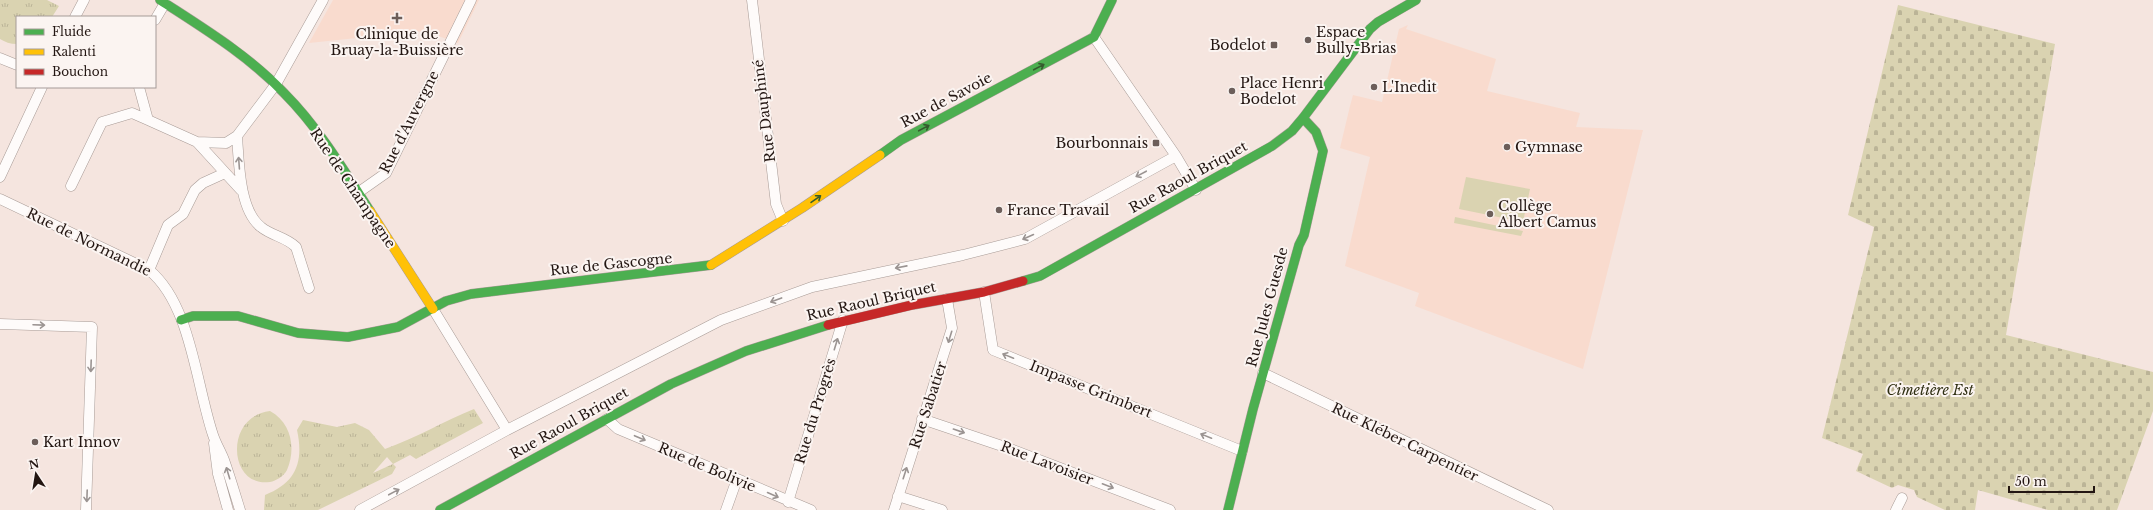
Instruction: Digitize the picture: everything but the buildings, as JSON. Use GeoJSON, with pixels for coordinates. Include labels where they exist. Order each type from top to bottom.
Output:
{"type":"FeatureCollection","features":[{"type":"Feature","properties":{"kind":"street"},"geometry":{"type":"LineString","coordinates":[[76,16],[84,0]]}},
{"type":"Feature","properties":{"kind":"street"},"geometry":{"type":"LineString","coordinates":[[197,142],[226,142],[238,136],[276,84],[323,0]]}},
{"type":"Feature","properties":{"kind":"street","name":"Rue d'Auvergne"},"geometry":{"type":"LineString","coordinates":[[359,192],[386,173],[471,0]]}},
{"type":"Feature","properties":{"kind":"street","name":"Rue Dauphiné"},"geometry":{"type":"LineString","coordinates":[[752,0],[776,204],[783,221]]}},
{"type":"Feature","properties":{"kind":"street"},"geometry":{"type":"LineString","coordinates":[[1112,0],[1094,37],[1176,156],[1196,190]]}},
{"type":"Feature","properties":{"kind":"street","name":"Rue Raoul Briquet"},"geometry":{"type":"LineString","coordinates":[[440,510],[671,384],[722,361],[794,334],[843,320],[984,292],[1040,276],[1196,190],[1272,146],[1292,131],[1303,118],[1370,29],[1378,22],[1416,0]]}},
{"type":"Feature","properties":{"kind":"street"},"geometry":{"type":"LineString","coordinates":[[156,17],[162,1]]}},
{"type":"Feature","properties":{"kind":"street","name":"Rue de Champagne"},"geometry":{"type":"LineString","coordinates":[[162,1],[218,38],[276,84],[316,131],[359,192],[507,430]]}},
{"type":"Feature","properties":{"kind":"street","name":"Rue de Savoie"},"geometry":{"type":"LineString","coordinates":[[783,221],[901,140],[1094,37]]}},
{"type":"Feature","properties":{"kind":"street"},"geometry":{"type":"LineString","coordinates":[[0,58],[16,65]]}},
{"type":"Feature","properties":{"kind":"street"},"geometry":{"type":"LineString","coordinates":[[0,177],[42,88]]}},
{"type":"Feature","properties":{"kind":"street"},"geometry":{"type":"LineString","coordinates":[[139,88],[148,120]]}},
{"type":"Feature","properties":{"kind":"street"},"geometry":{"type":"LineString","coordinates":[[71,186],[102,122],[132,113],[197,142],[218,163],[241,190],[258,225],[296,247],[309,288]]}},
{"type":"Feature","properties":{"kind":"street","name":"Rue Jules Guesde"},"geometry":{"type":"LineString","coordinates":[[1228,510],[1242,450],[1263,373],[1299,245],[1304,235],[1323,151],[1321,140],[1316,130],[1303,118]]}},
{"type":"Feature","properties":{"kind":"street"},"geometry":{"type":"LineString","coordinates":[[238,136],[241,190]]}},
{"type":"Feature","properties":{"kind":"street"},"geometry":{"type":"LineString","coordinates":[[360,510],[507,430],[721,320],[812,287],[962,255],[1025,239],[1176,156]]}},
{"type":"Feature","properties":{"kind":"street"},"geometry":{"type":"LineString","coordinates":[[149,270],[168,226],[183,214],[195,190],[203,183],[226,173]]}},
{"type":"Feature","properties":{"kind":"street","name":"Rue de Normandie"},"geometry":{"type":"LineString","coordinates":[[0,199],[149,270],[168,289],[181,320],[214,435]]}},
{"type":"Feature","properties":{"kind":"street","name":"Rue de Gascogne"},"geometry":{"type":"LineString","coordinates":[[433,309],[455,298],[471,294],[692,269],[712,264],[728,256],[783,221]]}},
{"type":"Feature","properties":{"kind":"street","name":"Impasse Grimbert"},"geometry":{"type":"LineString","coordinates":[[984,292],[994,350],[1242,450]]}},
{"type":"Feature","properties":{"kind":"street","name":"Rue Sabatier"},"geometry":{"type":"LineString","coordinates":[[894,510],[952,328],[947,299]]}},
{"type":"Feature","properties":{"kind":"street"},"geometry":{"type":"LineString","coordinates":[[181,320],[192,316],[238,316],[263,322],[291,332],[348,336],[375,333],[398,327],[433,309]]}},
{"type":"Feature","properties":{"kind":"street","name":"Rue du Progrès"},"geometry":{"type":"LineString","coordinates":[[788,502],[843,320]]}},
{"type":"Feature","properties":{"kind":"street"},"geometry":{"type":"LineString","coordinates":[[0,324],[92,327],[86,510]]}},
{"type":"Feature","properties":{"kind":"street","name":"Rue Kléber Carpentier"},"geometry":{"type":"LineString","coordinates":[[1263,373],[1548,510]]}},
{"type":"Feature","properties":{"kind":"street","name":"Rue de Bolivie"},"geometry":{"type":"LineString","coordinates":[[607,419],[618,429],[788,502],[811,510]]}},
{"type":"Feature","properties":{"kind":"street","name":"Rue Lavoisier"},"geometry":{"type":"LineString","coordinates":[[922,419],[1006,447],[1170,510]]}},
{"type":"Feature","properties":{"kind":"street"},"geometry":{"type":"LineString","coordinates":[[214,435],[218,474],[228,510]]}},
{"type":"Feature","properties":{"kind":"street"},"geometry":{"type":"LineString","coordinates":[[214,435],[224,460],[240,510]]}},
{"type":"Feature","properties":{"kind":"street"},"geometry":{"type":"LineString","coordinates":[[726,510],[737,479]]}},
{"type":"Feature","properties":{"kind":"street"},"geometry":{"type":"LineString","coordinates":[[898,496],[942,510]]}},
{"type":"Feature","properties":{"kind":"street"},"geometry":{"type":"LineString","coordinates":[[1896,510],[1902,498]]}},
{"type":"Feature","properties":{"kind":"shaded area","name":"Clinique de Bruay-la-Buissière"},"geometry":{"type":"Polygon","coordinates":[[[333,0],[479,0],[458,43],[424,31],[309,43],[333,0]]]}},
{"type":"Feature","properties":{"kind":"shaded area","name":"Collège Albert Camus"},"geometry":{"type":"Polygon","coordinates":[[[1408,25],[1406,29],[1496,59],[1487,91],[1580,113],[1576,127],[1643,130],[1583,369],[1415,306],[1419,293],[1345,266],[1370,157],[1340,148],[1350,106],[1353,95],[1382,102],[1399,29],[1408,25]]]}},
{"type":"Feature","properties":{"kind":"green space"},"geometry":{"type":"Polygon","coordinates":[[[0,0],[47,0],[59,6],[53,16],[16,16],[16,44],[8,43],[0,39],[0,0]]]}},
{"type":"Feature","properties":{"kind":"green space","name":"Cimetière Est"},"geometry":{"type":"Polygon","coordinates":[[[1898,5],[2055,44],[2006,335],[2153,372],[2153,411],[2117,510],[2048,510],[1978,490],[1975,510],[1945,510],[1917,497],[1914,490],[1898,485],[1892,488],[1856,471],[1863,454],[1822,438],[1874,227],[1848,215],[1898,5]]]}},
{"type":"Feature","properties":{"kind":"green space"},"geometry":{"type":"Polygon","coordinates":[[[1466,177],[1530,189],[1523,222],[1459,209],[1466,177]]]}},
{"type":"Feature","properties":{"kind":"green space"},"geometry":{"type":"Polygon","coordinates":[[[1455,217],[1523,231],[1521,236],[1454,223],[1455,217]]]}},
{"type":"Feature","properties":{"kind":"green space"},"geometry":{"type":"Polygon","coordinates":[[[474,409],[483,423],[416,459],[410,455],[393,464],[396,467],[392,474],[318,510],[264,510],[265,495],[284,484],[291,478],[295,470],[299,452],[297,430],[303,420],[337,427],[355,423],[369,430],[385,449],[408,440],[474,409]],[[387,457],[373,473],[393,464],[387,457]]]}},
{"type":"Feature","properties":{"kind":"green space"},"geometry":{"type":"Polygon","coordinates":[[[270,411],[283,422],[287,429],[291,445],[290,462],[286,472],[277,479],[270,482],[256,481],[246,474],[239,463],[237,451],[239,437],[245,425],[255,416],[270,411]]]}},
{"type":"Feature","properties":{"kind":"traffic: fast"},"geometry":{"type":"LineString","coordinates":[[160,0],[240,54],[284,93],[319,134],[370,211]]}},
{"type":"Feature","properties":{"kind":"traffic: fast"},"geometry":{"type":"LineString","coordinates":[[880,155],[901,140],[1094,37],[1112,0]]}},
{"type":"Feature","properties":{"kind":"traffic: fast"},"geometry":{"type":"LineString","coordinates":[[1023,281],[1040,276],[1272,146],[1292,131],[1303,118],[1370,29],[1378,22],[1416,0]]}},
{"type":"Feature","properties":{"kind":"traffic: fast"},"geometry":{"type":"LineString","coordinates":[[1228,510],[1253,409],[1299,245],[1304,235],[1323,151],[1316,132],[1303,118]]}},
{"type":"Feature","properties":{"kind":"traffic: fast"},"geometry":{"type":"LineString","coordinates":[[181,320],[193,316],[238,316],[298,333],[348,337],[398,327],[446,301],[471,294],[711,265]]}},
{"type":"Feature","properties":{"kind":"traffic: fast"},"geometry":{"type":"LineString","coordinates":[[440,510],[671,384],[746,351],[828,325]]}},
{"type":"Feature","properties":{"kind":"traffic: slow"},"geometry":{"type":"LineString","coordinates":[[711,265],[802,208],[880,155]]}},
{"type":"Feature","properties":{"kind":"traffic: slow"},"geometry":{"type":"LineString","coordinates":[[370,211],[433,309]]}},
{"type":"Feature","properties":{"kind":"traffic: jam"},"geometry":{"type":"LineString","coordinates":[[828,325],[912,305],[984,292],[1023,281]]}},
{"type":"Feature","properties":{"kind":"place","name":"Clinique de Bruay-la-Buissière"},"geometry":{"type":"Point","coordinates":[397,18]}},
{"type":"Feature","properties":{"kind":"place","name":"Espace Bully-Brias"},"geometry":{"type":"Point","coordinates":[1308,40]}},
{"type":"Feature","properties":{"kind":"place","name":"Bodelot"},"geometry":{"type":"Point","coordinates":[1274,45]}},
{"type":"Feature","properties":{"kind":"place","name":"L'Inedit"},"geometry":{"type":"Point","coordinates":[1374,87]}},
{"type":"Feature","properties":{"kind":"place","name":"Place Henri Bodelot"},"geometry":{"type":"Point","coordinates":[1232,91]}},
{"type":"Feature","properties":{"kind":"place","name":"Bourbonnais"},"geometry":{"type":"Point","coordinates":[1156,143]}},
{"type":"Feature","properties":{"kind":"place","name":"Gymnase"},"geometry":{"type":"Point","coordinates":[1507,147]}},
{"type":"Feature","properties":{"kind":"place","name":"France Travail"},"geometry":{"type":"Point","coordinates":[999,210]}},
{"type":"Feature","properties":{"kind":"place","name":"Collège Albert Camus"},"geometry":{"type":"Point","coordinates":[1490,214]}},
{"type":"Feature","properties":{"kind":"place","name":"Kart Innov"},"geometry":{"type":"Point","coordinates":[35,442]}}]}
